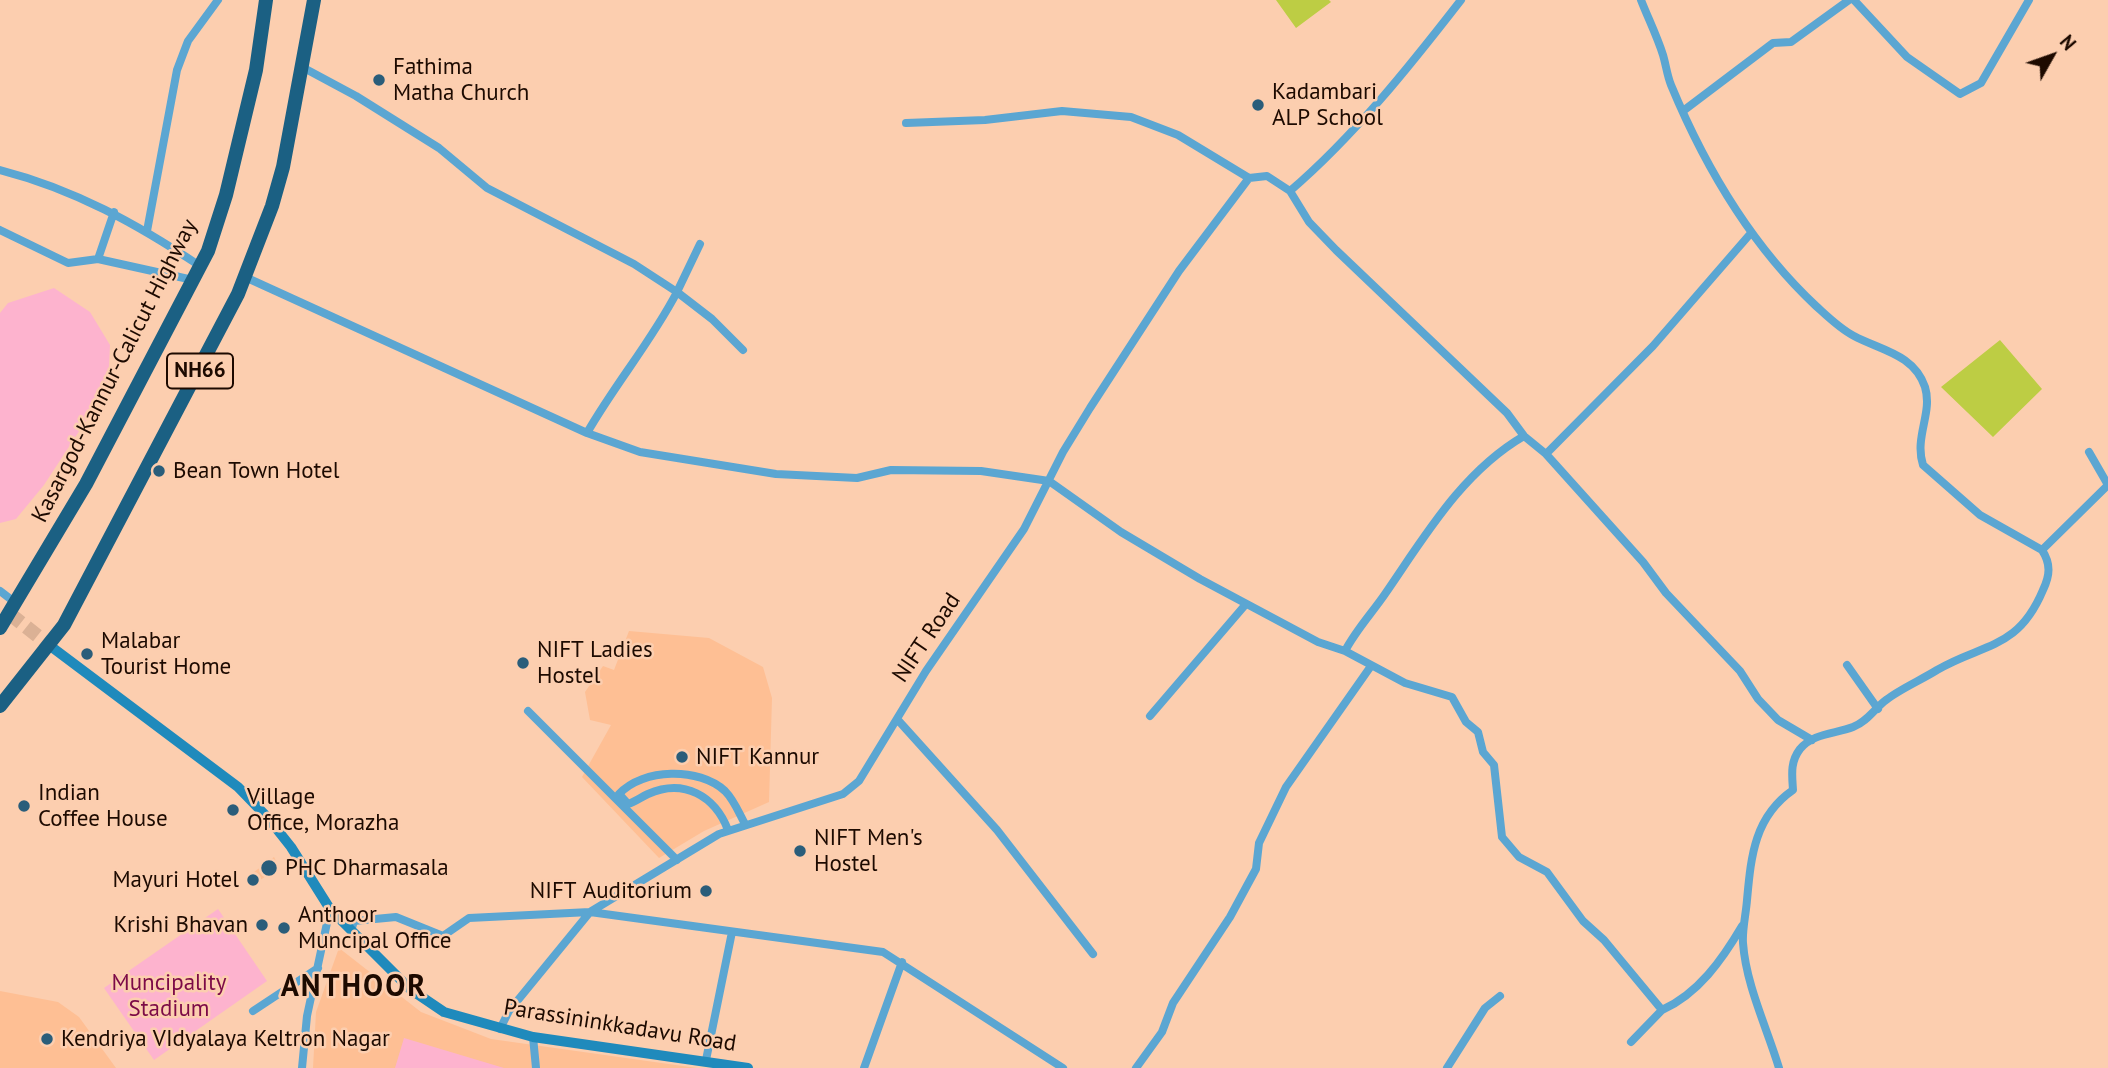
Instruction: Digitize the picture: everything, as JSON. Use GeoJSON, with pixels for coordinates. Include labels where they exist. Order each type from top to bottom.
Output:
{"type":"FeatureCollection","features":[{"type":"Feature","properties":{"kind":"highway","name":"Kasargod-Kannur-Calicut Highway"},"geometry":{"type":"LineString","coordinates":[[0,628],[17,604],[86,484],[200,266],[226,195],[256,70],[266,0]]}},
{"type":"Feature","properties":{"kind":"highway","name":"NH66"},"geometry":{"type":"LineString","coordinates":[[0,706],[49,645],[102,558],[245,277],[283,167],[314,0]]}},
{"type":"Feature","properties":{"kind":"main road","name":"Parassininkkadavu Road"},"geometry":{"type":"LineString","coordinates":[[49,645],[238,787],[283,838],[330,909],[410,989],[444,1012],[533,1037],[748,1068]]}},
{"type":"Feature","properties":{"kind":"street"},"geometry":{"type":"LineString","coordinates":[[147,231],[177,70],[188,41],[218,0]]}},
{"type":"Feature","properties":{"kind":"street"},"geometry":{"type":"LineString","coordinates":[[1290,191],[1344,138],[1461,0]]}},
{"type":"Feature","properties":{"kind":"street"},"geometry":{"type":"LineString","coordinates":[[1641,0],[1683,111],[1706,159],[1751,233],[1780,270],[1818,308],[1852,335],[1901,356],[1914,369],[1924,386],[1927,407],[1919,437],[1923,465],[1980,515],[2042,550],[2048,560],[2049,576],[2039,600],[2009,637],[1939,669],[1886,700],[1853,727],[1812,740],[1800,748],[1792,763],[1793,790],[1774,807],[1756,835],[1749,864],[1742,942],[1752,984],[1779,1068]]}},
{"type":"Feature","properties":{"kind":"street"},"geometry":{"type":"LineString","coordinates":[[1683,111],[1773,43],[1791,42],[1849,0]]}},
{"type":"Feature","properties":{"kind":"street"},"geometry":{"type":"LineString","coordinates":[[1854,0],[1907,57],[1960,93],[1981,83],[2029,0]]}},
{"type":"Feature","properties":{"kind":"street"},"geometry":{"type":"LineString","coordinates":[[302,67],[356,96],[439,148],[487,188],[634,264],[712,319],[743,350]]}},
{"type":"Feature","properties":{"kind":"street"},"geometry":{"type":"LineString","coordinates":[[906,123],[985,120],[1062,111],[1131,117],[1178,135],[1249,178],[1267,176],[1290,191],[1309,222],[1336,250],[1507,413],[1524,436],[1546,454],[1643,562],[1666,593],[1740,671],[1758,699],[1778,720],[1812,740]]}},
{"type":"Feature","properties":{"kind":"street"},"geometry":{"type":"LineString","coordinates":[[0,170],[35,179],[114,212],[200,266]]}},
{"type":"Feature","properties":{"kind":"street","name":"NIFT Road"},"geometry":{"type":"LineString","coordinates":[[500,1029],[509,1011],[590,912],[729,830],[843,794],[859,781],[926,671],[1024,529],[1090,408],[1179,271],[1221,211],[1249,178]]}},
{"type":"Feature","properties":{"kind":"street"},"geometry":{"type":"LineString","coordinates":[[98,259],[114,212]]}},
{"type":"Feature","properties":{"kind":"street"},"geometry":{"type":"LineString","coordinates":[[0,230],[68,263],[98,259],[193,280]]}},
{"type":"Feature","properties":{"kind":"street"},"geometry":{"type":"LineString","coordinates":[[1546,454],[1653,346],[1751,233]]}},
{"type":"Feature","properties":{"kind":"street"},"geometry":{"type":"LineString","coordinates":[[587,433],[629,366],[640,356],[677,292],[700,244]]}},
{"type":"Feature","properties":{"kind":"street"},"geometry":{"type":"LineString","coordinates":[[245,277],[587,433],[640,452],[776,474],[857,478],[891,470],[981,471],[1049,481],[1139,543],[1246,604],[1405,683],[1452,696],[1466,722],[1478,732],[1483,752],[1494,765],[1502,837],[1519,857],[1547,872],[1583,921],[1604,940],[1662,1010]]}},
{"type":"Feature","properties":{"kind":"street"},"geometry":{"type":"LineString","coordinates":[[1345,651],[1442,512],[1479,469],[1501,450],[1524,436]]}},
{"type":"Feature","properties":{"kind":"street"},"geometry":{"type":"LineString","coordinates":[[2042,550],[2108,485],[2089,452]]}},
{"type":"Feature","properties":{"kind":"street"},"geometry":{"type":"LineString","coordinates":[[0,591],[17,604]]}},
{"type":"Feature","properties":{"kind":"street"},"geometry":{"type":"LineString","coordinates":[[1150,716],[1246,604]]}},
{"type":"Feature","properties":{"kind":"street"},"geometry":{"type":"LineString","coordinates":[[1847,665],[1878,709]]}},
{"type":"Feature","properties":{"kind":"street"},"geometry":{"type":"LineString","coordinates":[[1136,1068],[1163,1032],[1172,1003],[1230,917],[1256,869],[1259,843],[1286,787],[1371,666]]}},
{"type":"Feature","properties":{"kind":"street"},"geometry":{"type":"LineString","coordinates":[[528,712],[677,860]]}},
{"type":"Feature","properties":{"kind":"street"},"geometry":{"type":"LineString","coordinates":[[897,719],[997,830],[1093,954]]}},
{"type":"Feature","properties":{"kind":"street"},"geometry":{"type":"LineString","coordinates":[[729,830],[714,802],[693,792],[660,791],[628,804],[620,794],[628,785],[674,772],[717,785],[732,800],[745,824]]}},
{"type":"Feature","properties":{"kind":"street"},"geometry":{"type":"LineString","coordinates":[[302,1068],[307,1016],[330,909]]}},
{"type":"Feature","properties":{"kind":"street"},"geometry":{"type":"LineString","coordinates":[[351,930],[354,921],[396,917],[443,936],[469,918],[590,912],[883,953],[902,962],[1063,1068]]}},
{"type":"Feature","properties":{"kind":"street"},"geometry":{"type":"LineString","coordinates":[[1631,1042],[1662,1010],[1677,1004],[1711,974],[1745,922]]}},
{"type":"Feature","properties":{"kind":"street"},"geometry":{"type":"LineString","coordinates":[[706,1060],[732,932]]}},
{"type":"Feature","properties":{"kind":"street"},"geometry":{"type":"LineString","coordinates":[[864,1068],[902,962]]}},
{"type":"Feature","properties":{"kind":"street"},"geometry":{"type":"LineString","coordinates":[[253,1011],[318,968]]}},
{"type":"Feature","properties":{"kind":"street"},"geometry":{"type":"LineString","coordinates":[[1447,1068],[1485,1008],[1500,996]]}},
{"type":"Feature","properties":{"kind":"street"},"geometry":{"type":"LineString","coordinates":[[533,1037],[536,1068]]}},
{"type":"Feature","properties":{"kind":"shaded area"},"geometry":{"type":"Polygon","coordinates":[[[1276,0],[1329,0],[1331,2],[1296,28],[1276,0]]]}},
{"type":"Feature","properties":{"kind":"shaded area"},"geometry":{"type":"Polygon","coordinates":[[[2000,340],[2042,389],[1993,437],[1941,387],[2000,340]]]}},
{"type":"Feature","properties":{"kind":"shaded area","name":"NIFT Kannur"},"geometry":{"type":"Polygon","coordinates":[[[629,631],[709,638],[763,667],[772,698],[769,802],[704,831],[659,858],[582,777],[611,725],[590,720],[585,692],[603,666],[614,670],[629,631]]]}},
{"type":"Feature","properties":{"kind":"shaded area","name":"PHC Dharmasala"},"geometry":{"type":"Polygon","coordinates":[[[274,857],[279,867],[259,881],[250,875],[274,857]]]}},
{"type":"Feature","properties":{"kind":"shaded area"},"geometry":{"type":"Polygon","coordinates":[[[339,948],[421,1012],[491,1039],[697,1068],[313,1068],[316,1012],[339,948]]]}},
{"type":"Feature","properties":{"kind":"shaded area","name":"Kendriya VIdyalaya Keltron Nagar"},"geometry":{"type":"Polygon","coordinates":[[[0,991],[58,1002],[79,1017],[116,1068],[0,1068],[0,991]]]}},
{"type":"Feature","properties":{"kind":"green space"},"geometry":{"type":"Polygon","coordinates":[[[54,288],[90,312],[110,345],[108,387],[44,485],[16,519],[0,523],[0,313],[8,303],[54,288]]]}},
{"type":"Feature","properties":{"kind":"green space","name":"Muncipality Stadium"},"geometry":{"type":"Polygon","coordinates":[[[218,909],[267,981],[154,1060],[104,988],[218,909]]]}},
{"type":"Feature","properties":{"kind":"green space"},"geometry":{"type":"Polygon","coordinates":[[[404,1038],[504,1068],[395,1068],[404,1038]]]}},
{"type":"Feature","properties":{"kind":"tunnel"},"geometry":{"type":"LineString","coordinates":[[10,614],[49,645]]}},
{"type":"Feature","properties":{"kind":"place","name":"Fathima Matha Church"},"geometry":{"type":"Point","coordinates":[379,80]}},
{"type":"Feature","properties":{"kind":"place","name":"Kadambari ALP School"},"geometry":{"type":"Point","coordinates":[1258,105]}},
{"type":"Feature","properties":{"kind":"place","name":"Bean Town Hotel"},"geometry":{"type":"Point","coordinates":[159,471]}},
{"type":"Feature","properties":{"kind":"place","name":"Malabar Tourist Home"},"geometry":{"type":"Point","coordinates":[87,654]}},
{"type":"Feature","properties":{"kind":"place","name":"NIFT Ladies Hostel"},"geometry":{"type":"Point","coordinates":[523,663]}},
{"type":"Feature","properties":{"kind":"place","name":"NIFT Kannur"},"geometry":{"type":"Point","coordinates":[682,757]}},
{"type":"Feature","properties":{"kind":"place","name":"Indian Coffee House"},"geometry":{"type":"Point","coordinates":[24,806]}},
{"type":"Feature","properties":{"kind":"place","name":"Village Office, Morazha"},"geometry":{"type":"Point","coordinates":[233,810]}},
{"type":"Feature","properties":{"kind":"place","name":"NIFT Men's Hostel"},"geometry":{"type":"Point","coordinates":[800,851]}},
{"type":"Feature","properties":{"kind":"place","name":"PHC Dharmasala"},"geometry":{"type":"Point","coordinates":[269,868]}},
{"type":"Feature","properties":{"kind":"place","name":"Mayuri Hotel"},"geometry":{"type":"Point","coordinates":[253,880]}},
{"type":"Feature","properties":{"kind":"place","name":"NIFT Auditorium"},"geometry":{"type":"Point","coordinates":[706,891]}},
{"type":"Feature","properties":{"kind":"place","name":"Krishi Bhavan"},"geometry":{"type":"Point","coordinates":[262,925]}},
{"type":"Feature","properties":{"kind":"place","name":"Anthoor Muncipal Office"},"geometry":{"type":"Point","coordinates":[284,928]}},
{"type":"Feature","properties":{"kind":"place","name":"Kendriya VIdyalaya Keltron Nagar"},"geometry":{"type":"Point","coordinates":[47,1039]}},
{"type":"Feature","properties":{"kind":"district","name":"ANTHOOR"},"geometry":{"type":"Point","coordinates":[354,987]}}]}
